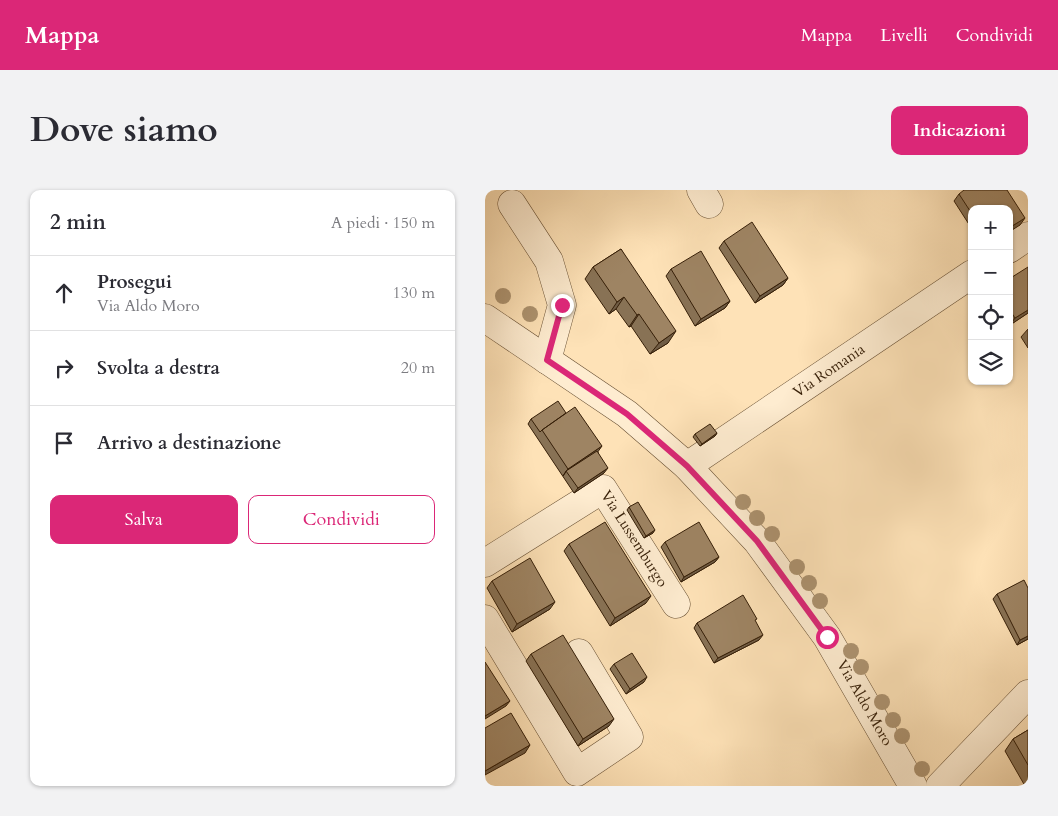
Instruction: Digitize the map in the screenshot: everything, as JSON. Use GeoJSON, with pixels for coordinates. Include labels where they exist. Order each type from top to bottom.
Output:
{"type":"FeatureCollection","features":[{"type":"Feature","properties":{"kind":"street"},"geometry":{"type":"LineString","coordinates":[[512,204],[549,261],[562,305],[547,360]]}},
{"type":"Feature","properties":{"kind":"street"},"geometry":{"type":"LineString","coordinates":[[1013,245],[1028,236]]}},
{"type":"Feature","properties":{"kind":"street","name":"Via Romania"},"geometry":{"type":"LineString","coordinates":[[687,466],[968,277]]}},
{"type":"Feature","properties":{"kind":"street","name":"Via Aldo Moro"},"geometry":{"type":"LineString","coordinates":[[485,318],[627,414],[687,466],[757,541],[827,637],[913,786]]}},
{"type":"Feature","properties":{"kind":"street","name":"Via Lussemburgo"},"geometry":{"type":"LineString","coordinates":[[485,563],[603,489],[676,604]]}},
{"type":"Feature","properties":{"kind":"street"},"geometry":{"type":"LineString","coordinates":[[485,619],[577,772],[629,737],[579,653]]}},
{"type":"Feature","properties":{"kind":"street"},"geometry":{"type":"LineString","coordinates":[[940,786],[1028,694]]}},
{"type":"Feature","properties":{"kind":"building"},"geometry":{"type":"Polygon","coordinates":[[[964,190],[1007,190],[1025,218],[1013,226],[1013,205],[968,205],[968,208],[959,194],[964,190]]]}},
{"type":"Feature","properties":{"kind":"building"},"geometry":{"type":"Polygon","coordinates":[[[752,222],[788,278],[760,296],[724,241],[752,222]]]}},
{"type":"Feature","properties":{"kind":"building"},"geometry":{"type":"Polygon","coordinates":[[[621,249],[676,331],[659,343],[639,314],[637,315],[624,297],[617,302],[593,267],[621,249]]]}},
{"type":"Feature","properties":{"kind":"building"},"geometry":{"type":"Polygon","coordinates":[[[701,251],[730,301],[701,319],[671,269],[701,251]]]}},
{"type":"Feature","properties":{"kind":"building"},"geometry":{"type":"Polygon","coordinates":[[[1028,267],[1028,310],[1015,318],[1013,315],[1013,276],[1028,267]]]}},
{"type":"Feature","properties":{"kind":"building"},"geometry":{"type":"Polygon","coordinates":[[[558,401],[566,413],[540,432],[531,419],[558,401]]]}},
{"type":"Feature","properties":{"kind":"building"},"geometry":{"type":"Polygon","coordinates":[[[575,407],[602,446],[568,469],[542,430],[575,407]]]}},
{"type":"Feature","properties":{"kind":"building"},"geometry":{"type":"Polygon","coordinates":[[[710,424],[717,433],[702,444],[695,434],[710,424]]]}},
{"type":"Feature","properties":{"kind":"building"},"geometry":{"type":"Polygon","coordinates":[[[597,451],[608,468],[578,488],[566,471],[597,451]]]}},
{"type":"Feature","properties":{"kind":"building"},"geometry":{"type":"Polygon","coordinates":[[[638,502],[655,530],[646,536],[629,507],[638,502]]]}},
{"type":"Feature","properties":{"kind":"building"},"geometry":{"type":"Polygon","coordinates":[[[605,522],[651,596],[615,618],[569,544],[605,522]]]}},
{"type":"Feature","properties":{"kind":"building"},"geometry":{"type":"Polygon","coordinates":[[[699,522],[719,557],[684,577],[665,542],[699,522]]]}},
{"type":"Feature","properties":{"kind":"building"},"geometry":{"type":"Polygon","coordinates":[[[530,558],[555,602],[517,624],[492,581],[530,558]]]}},
{"type":"Feature","properties":{"kind":"building"},"geometry":{"type":"Polygon","coordinates":[[[1024,580],[1028,588],[1028,636],[1020,640],[997,594],[1024,580]]]}},
{"type":"Feature","properties":{"kind":"building"},"geometry":{"type":"Polygon","coordinates":[[[743,595],[757,619],[755,620],[763,635],[718,658],[697,623],[743,595]]]}},
{"type":"Feature","properties":{"kind":"building"},"geometry":{"type":"Polygon","coordinates":[[[563,635],[614,719],[583,739],[531,654],[563,635]]]}},
{"type":"Feature","properties":{"kind":"building"},"geometry":{"type":"Polygon","coordinates":[[[632,653],[647,677],[630,689],[614,664],[632,653]]]}},
{"type":"Feature","properties":{"kind":"building"},"geometry":{"type":"Polygon","coordinates":[[[485,662],[510,701],[485,716],[485,662]]]}},
{"type":"Feature","properties":{"kind":"building"},"geometry":{"type":"Polygon","coordinates":[[[511,713],[530,745],[485,771],[485,728],[511,713]]]}},
{"type":"Feature","properties":{"kind":"building"},"geometry":{"type":"Polygon","coordinates":[[[1028,730],[1028,765],[1013,739],[1028,730]]]}},
{"type":"Feature","properties":{"kind":"route"},"geometry":{"type":"LineString","coordinates":[[562,305],[547,360],[627,414],[687,466],[757,541],[827,637]]}}]}
